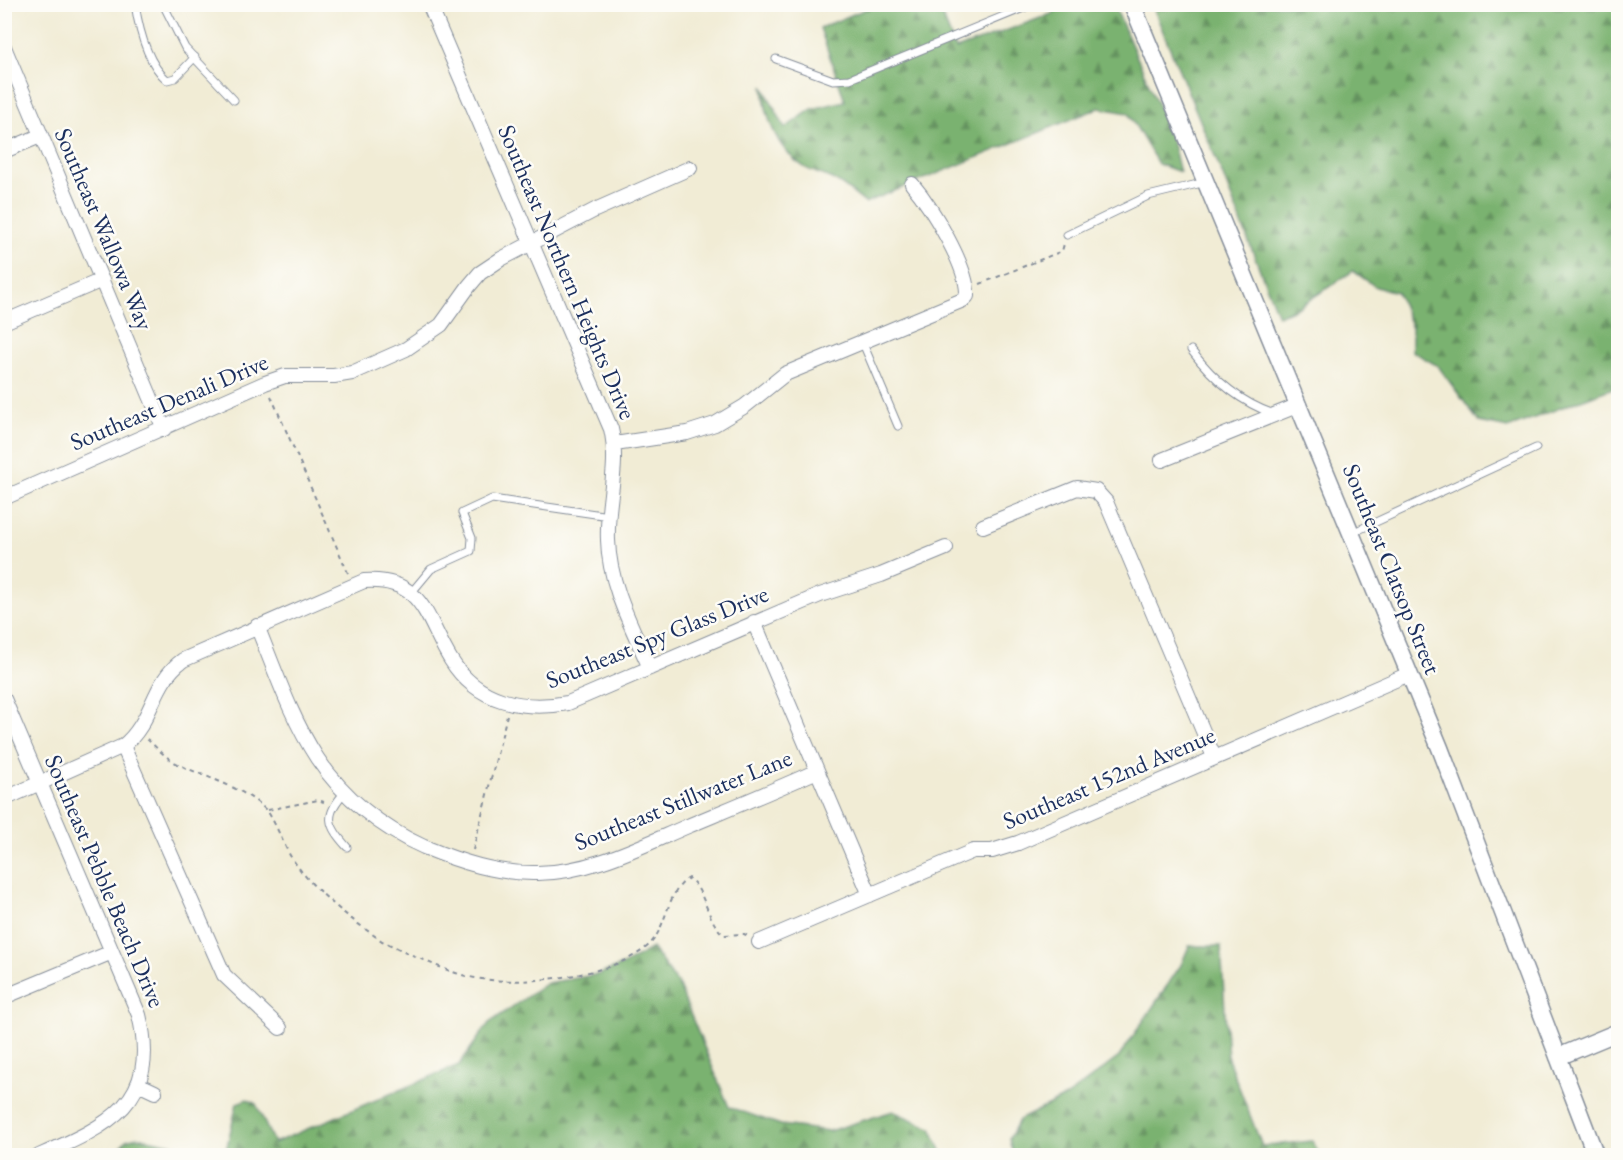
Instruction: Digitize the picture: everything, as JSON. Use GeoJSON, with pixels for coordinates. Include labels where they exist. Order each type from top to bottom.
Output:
{"type":"FeatureCollection","features":[{"type":"Feature","properties":{"kind":"street","name":"Southeast Northern Heights Drive"},"geometry":{"type":"LineString","coordinates":[[429,4],[530,243],[596,390],[615,444],[609,516],[609,559],[614,579],[650,668]]}},
{"type":"Feature","properties":{"kind":"street","name":"Southeast Clatsop Street"},"geometry":{"type":"LineString","coordinates":[[1132,4],[1409,674],[1594,1155]]}},
{"type":"Feature","properties":{"kind":"street","name":"Southeast Wallowa Way"},"geometry":{"type":"LineString","coordinates":[[4,47],[164,429]]}},
{"type":"Feature","properties":{"kind":"street"},"geometry":{"type":"LineString","coordinates":[[4,151],[40,136]]}},
{"type":"Feature","properties":{"kind":"street","name":"Southeast Denali Drive"},"geometry":{"type":"LineString","coordinates":[[4,498],[265,383],[285,376],[334,376],[352,373],[406,349],[441,325],[480,273],[530,243],[595,210],[690,168]]}},
{"type":"Feature","properties":{"kind":"street"},"geometry":{"type":"LineString","coordinates":[[615,444],[687,433],[715,424],[745,406],[785,374],[957,303],[967,293],[936,216],[912,184]]}},
{"type":"Feature","properties":{"kind":"street"},"geometry":{"type":"LineString","coordinates":[[4,322],[102,280]]}},
{"type":"Feature","properties":{"kind":"street"},"geometry":{"type":"LineString","coordinates":[[1162,460],[1299,405]]}},
{"type":"Feature","properties":{"kind":"street"},"geometry":{"type":"LineString","coordinates":[[983,526],[1077,488],[1096,491],[1106,502],[1214,757]]}},
{"type":"Feature","properties":{"kind":"street","name":"Southeast Spy Glass Drive"},"geometry":{"type":"LineString","coordinates":[[4,800],[123,746],[138,732],[168,671],[183,660],[354,584],[378,580],[390,582],[411,593],[426,609],[457,671],[483,692],[509,704],[534,707],[567,703],[837,588],[881,575],[946,548]]}},
{"type":"Feature","properties":{"kind":"street"},"geometry":{"type":"LineString","coordinates":[[754,622],[870,895]]}},
{"type":"Feature","properties":{"kind":"street","name":"Southeast Stillwater Lane"},"geometry":{"type":"LineString","coordinates":[[257,626],[300,727],[318,758],[345,792],[368,814],[403,837],[470,865],[500,871],[539,873],[603,861],[817,771]]}},
{"type":"Feature","properties":{"kind":"street","name":"Southeast 152nd Avenue"},"geometry":{"type":"LineString","coordinates":[[759,942],[973,851],[992,851],[1018,843],[1409,674]]}},
{"type":"Feature","properties":{"kind":"street","name":"Southeast Pebble Beach Drive"},"geometry":{"type":"LineString","coordinates":[[4,699],[139,1015],[144,1035],[144,1056],[138,1084],[129,1100],[107,1123],[93,1132],[39,1155]]}},
{"type":"Feature","properties":{"kind":"street"},"geometry":{"type":"LineString","coordinates":[[123,746],[224,975],[280,1028]]}},
{"type":"Feature","properties":{"kind":"street"},"geometry":{"type":"LineString","coordinates":[[4,997],[112,952]]}},
{"type":"Feature","properties":{"kind":"street"},"geometry":{"type":"LineString","coordinates":[[1558,1057],[1618,1032]]}},
{"type":"Feature","properties":{"kind":"street"},"geometry":{"type":"LineString","coordinates":[[138,1084],[156,1092]]}},
{"type":"Feature","properties":{"kind":"lane"},"geometry":{"type":"LineString","coordinates":[[135,4],[150,57],[162,76],[167,80],[176,78],[195,57]]}},
{"type":"Feature","properties":{"kind":"lane"},"geometry":{"type":"LineString","coordinates":[[162,4],[185,48],[234,100]]}},
{"type":"Feature","properties":{"kind":"lane"},"geometry":{"type":"LineString","coordinates":[[776,59],[832,80],[850,79],[1032,4]]}},
{"type":"Feature","properties":{"kind":"lane"},"geometry":{"type":"LineString","coordinates":[[1067,235],[1148,196],[1206,182]]}},
{"type":"Feature","properties":{"kind":"lane"},"geometry":{"type":"LineString","coordinates":[[862,341],[898,426]]}},
{"type":"Feature","properties":{"kind":"lane"},"geometry":{"type":"LineString","coordinates":[[1191,350],[1211,376],[1258,408],[1276,415]]}},
{"type":"Feature","properties":{"kind":"lane"},"geometry":{"type":"LineString","coordinates":[[1352,533],[1536,448]]}},
{"type":"Feature","properties":{"kind":"lane"},"geometry":{"type":"LineString","coordinates":[[411,593],[431,569],[471,551],[472,538],[462,513],[492,500],[609,516]]}},
{"type":"Feature","properties":{"kind":"lane"},"geometry":{"type":"LineString","coordinates":[[345,792],[334,806],[331,824],[347,847]]}},
{"type":"Feature","properties":{"kind":"path"},"geometry":{"type":"LineString","coordinates":[[967,293],[995,276],[1062,251],[1067,235]]}},
{"type":"Feature","properties":{"kind":"path"},"geometry":{"type":"LineString","coordinates":[[265,383],[354,584]]}},
{"type":"Feature","properties":{"kind":"path"},"geometry":{"type":"LineString","coordinates":[[470,865],[509,704]]}},
{"type":"Feature","properties":{"kind":"path"},"geometry":{"type":"LineString","coordinates":[[138,732],[173,762],[202,772],[250,797],[268,810],[279,839],[292,860],[329,900],[382,941],[464,975],[501,980],[555,978],[598,970],[628,959],[650,943],[664,920],[672,897],[681,883],[689,878],[696,884],[717,929],[724,935],[744,934],[759,942]]}},
{"type":"Feature","properties":{"kind":"path"},"geometry":{"type":"LineString","coordinates":[[268,810],[318,801],[334,806]]}},
{"type":"Feature","properties":{"kind":"green space"},"geometry":{"type":"Polygon","coordinates":[[[875,5],[938,5],[956,49],[1054,13],[1051,5],[1114,5],[1170,132],[1180,172],[1158,164],[1128,113],[1099,108],[865,203],[838,182],[804,167],[786,151],[769,121],[763,86],[785,128],[812,109],[845,101],[820,28],[875,5]]]}},
{"type":"Feature","properties":{"kind":"green space"},"geometry":{"type":"Polygon","coordinates":[[[1152,5],[1618,5],[1618,386],[1508,428],[1479,422],[1438,366],[1412,351],[1412,328],[1397,292],[1376,287],[1353,271],[1297,308],[1278,316],[1152,5]]]}},
{"type":"Feature","properties":{"kind":"green space"},"geometry":{"type":"Polygon","coordinates":[[[1189,946],[1221,946],[1228,1059],[1262,1146],[1312,1141],[1320,1155],[1013,1155],[1009,1139],[1019,1120],[1067,1096],[1119,1057],[1181,965],[1189,946]]]}},
{"type":"Feature","properties":{"kind":"green space"},"geometry":{"type":"Polygon","coordinates":[[[652,948],[678,984],[729,1107],[781,1125],[829,1131],[893,1111],[931,1128],[943,1155],[225,1155],[237,1103],[247,1099],[256,1104],[274,1143],[459,1065],[489,1023],[547,983],[600,974],[625,964],[652,948]]]}},
{"type":"Feature","properties":{"kind":"green space"},"geometry":{"type":"Polygon","coordinates":[[[137,1137],[172,1144],[182,1155],[124,1155],[122,1145],[126,1140],[137,1137]]]}}]}
